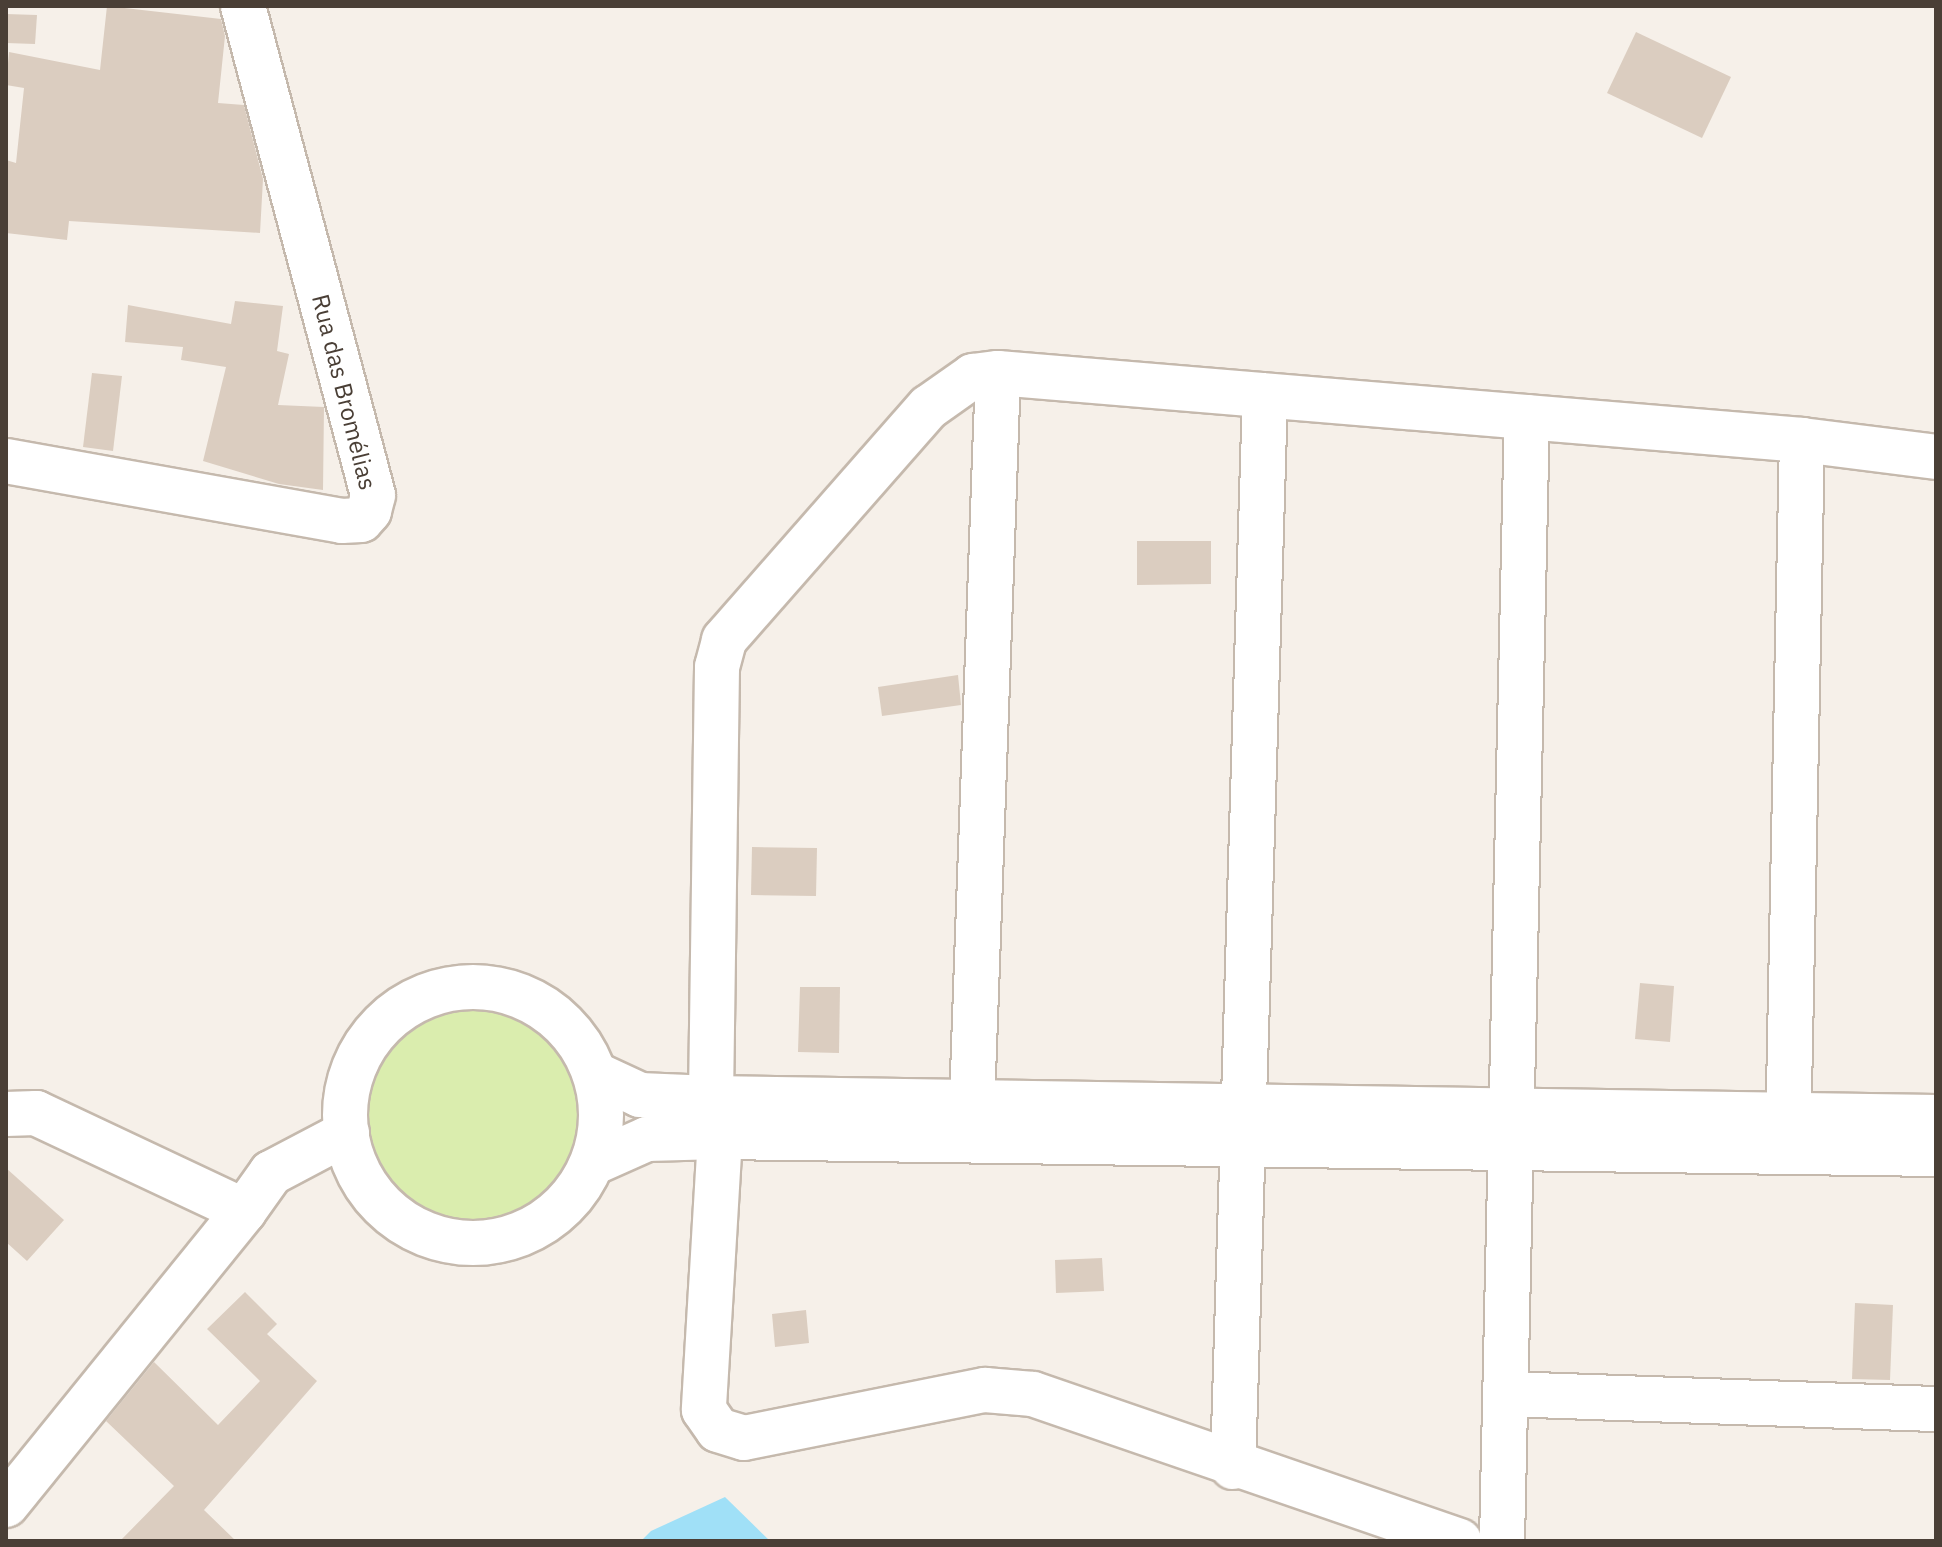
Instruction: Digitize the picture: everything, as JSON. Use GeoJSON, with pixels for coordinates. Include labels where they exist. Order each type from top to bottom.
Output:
{"type":"FeatureCollection","features":[{"type":"Feature","properties":{"kind":"street","name":"Rua das Bromélias"},"geometry":{"type":"LineString","coordinates":[[6,461],[342,521],[361,520],[369,511],[373,495],[243,6]]}},
{"type":"Feature","properties":{"kind":"street"},"geometry":{"type":"LineString","coordinates":[[971,1121],[998,373]]}},
{"type":"Feature","properties":{"kind":"street"},"geometry":{"type":"LineString","coordinates":[[1459,1541],[1233,1467],[1073,1405],[985,1390],[744,1438],[718,1430],[704,1410],[716,1118],[717,667],[724,640],[929,407],[973,376],[998,373],[1802,440],[1936,457]]}},
{"type":"Feature","properties":{"kind":"street"},"geometry":{"type":"LineString","coordinates":[[1233,1467],[1265,395]]}},
{"type":"Feature","properties":{"kind":"street"},"geometry":{"type":"LineString","coordinates":[[1502,1541],[1527,417]]}},
{"type":"Feature","properties":{"kind":"street"},"geometry":{"type":"LineString","coordinates":[[1788,1133],[1802,440]]}},
{"type":"Feature","properties":{"kind":"street"},"geometry":{"type":"LineString","coordinates":[[456,987],[501,988],[543,1005],[576,1035],[597,1075],[603,1119],[593,1163],[569,1201],[533,1229],[491,1243],[446,1241],[404,1224],[371,1194],[350,1155],[344,1110],[354,1067],[378,1028],[414,1001],[456,987]]}},
{"type":"Feature","properties":{"kind":"street"},"geometry":{"type":"LineString","coordinates":[[597,1075],[640,1095],[716,1118],[1788,1133],[1936,1117]]}},
{"type":"Feature","properties":{"kind":"street"},"geometry":{"type":"LineString","coordinates":[[6,1114],[36,1113],[244,1211]]}},
{"type":"Feature","properties":{"kind":"street"},"geometry":{"type":"LineString","coordinates":[[593,1163],[647,1139],[716,1118]]}},
{"type":"Feature","properties":{"kind":"street"},"geometry":{"type":"LineString","coordinates":[[6,1505],[244,1211],[271,1173],[347,1133]]}},
{"type":"Feature","properties":{"kind":"street"},"geometry":{"type":"LineString","coordinates":[[1788,1133],[1936,1154]]}},
{"type":"Feature","properties":{"kind":"street"},"geometry":{"type":"LineString","coordinates":[[1505,1394],[1936,1409]]}},
{"type":"Feature","properties":{"kind":"green space"},"geometry":{"type":"Polygon","coordinates":[[[473,1006],[515,1014],[534,1024],[550,1038],[564,1054],[574,1073],[582,1115],[574,1157],[564,1176],[550,1192],[534,1206],[515,1216],[473,1224],[431,1216],[412,1206],[396,1192],[382,1176],[372,1157],[364,1115],[372,1073],[382,1054],[396,1038],[412,1024],[431,1014],[473,1006]]]}},
{"type":"Feature","properties":{"kind":"water"},"geometry":{"type":"Polygon","coordinates":[[[725,1497],[770,1541],[641,1541],[651,1531],[725,1497]]]}},
{"type":"Feature","properties":{"kind":"building"},"geometry":{"type":"Polygon","coordinates":[[[107,6],[221,19],[225,36],[218,103],[244,105],[263,179],[260,233],[69,221],[67,240],[6,233],[6,160],[16,163],[24,88],[6,85],[9,52],[100,70],[107,6]]]}},
{"type":"Feature","properties":{"kind":"building"},"geometry":{"type":"Polygon","coordinates":[[[6,14],[37,15],[35,44],[6,43],[6,14]]]}},
{"type":"Feature","properties":{"kind":"building"},"geometry":{"type":"Polygon","coordinates":[[[1636,32],[1731,77],[1702,138],[1607,93],[1636,32]]]}},
{"type":"Feature","properties":{"kind":"building"},"geometry":{"type":"Polygon","coordinates":[[[235,301],[283,306],[277,351],[289,354],[278,405],[324,407],[323,490],[279,484],[203,461],[226,367],[181,360],[183,347],[125,342],[128,305],[231,324],[235,301]]]}},
{"type":"Feature","properties":{"kind":"building"},"geometry":{"type":"Polygon","coordinates":[[[92,373],[122,376],[113,451],[83,447],[92,373]]]}},
{"type":"Feature","properties":{"kind":"building"},"geometry":{"type":"Polygon","coordinates":[[[1137,541],[1211,541],[1211,584],[1137,585],[1137,541]]]}},
{"type":"Feature","properties":{"kind":"building"},"geometry":{"type":"Polygon","coordinates":[[[958,675],[961,705],[882,716],[878,687],[958,675]]]}},
{"type":"Feature","properties":{"kind":"building"},"geometry":{"type":"Polygon","coordinates":[[[752,847],[817,848],[816,896],[751,895],[752,847]]]}},
{"type":"Feature","properties":{"kind":"building"},"geometry":{"type":"Polygon","coordinates":[[[1640,983],[1674,986],[1670,1042],[1635,1039],[1640,983]]]}},
{"type":"Feature","properties":{"kind":"building"},"geometry":{"type":"Polygon","coordinates":[[[800,987],[840,987],[839,1053],[798,1052],[800,987]]]}},
{"type":"Feature","properties":{"kind":"building"},"geometry":{"type":"Polygon","coordinates":[[[6,1168],[64,1220],[27,1261],[6,1242],[6,1168]]]}},
{"type":"Feature","properties":{"kind":"building"},"geometry":{"type":"Polygon","coordinates":[[[1102,1258],[1104,1291],[1056,1293],[1055,1260],[1102,1258]]]}},
{"type":"Feature","properties":{"kind":"building"},"geometry":{"type":"Polygon","coordinates":[[[245,1292],[277,1324],[267,1334],[317,1381],[204,1510],[236,1541],[120,1541],[174,1486],[106,1421],[154,1362],[218,1425],[260,1381],[207,1329],[245,1292]]]}},
{"type":"Feature","properties":{"kind":"building"},"geometry":{"type":"Polygon","coordinates":[[[1855,1303],[1893,1305],[1890,1380],[1852,1379],[1855,1303]]]}},
{"type":"Feature","properties":{"kind":"building"},"geometry":{"type":"Polygon","coordinates":[[[806,1310],[809,1343],[775,1347],[772,1314],[806,1310]]]}}]}
